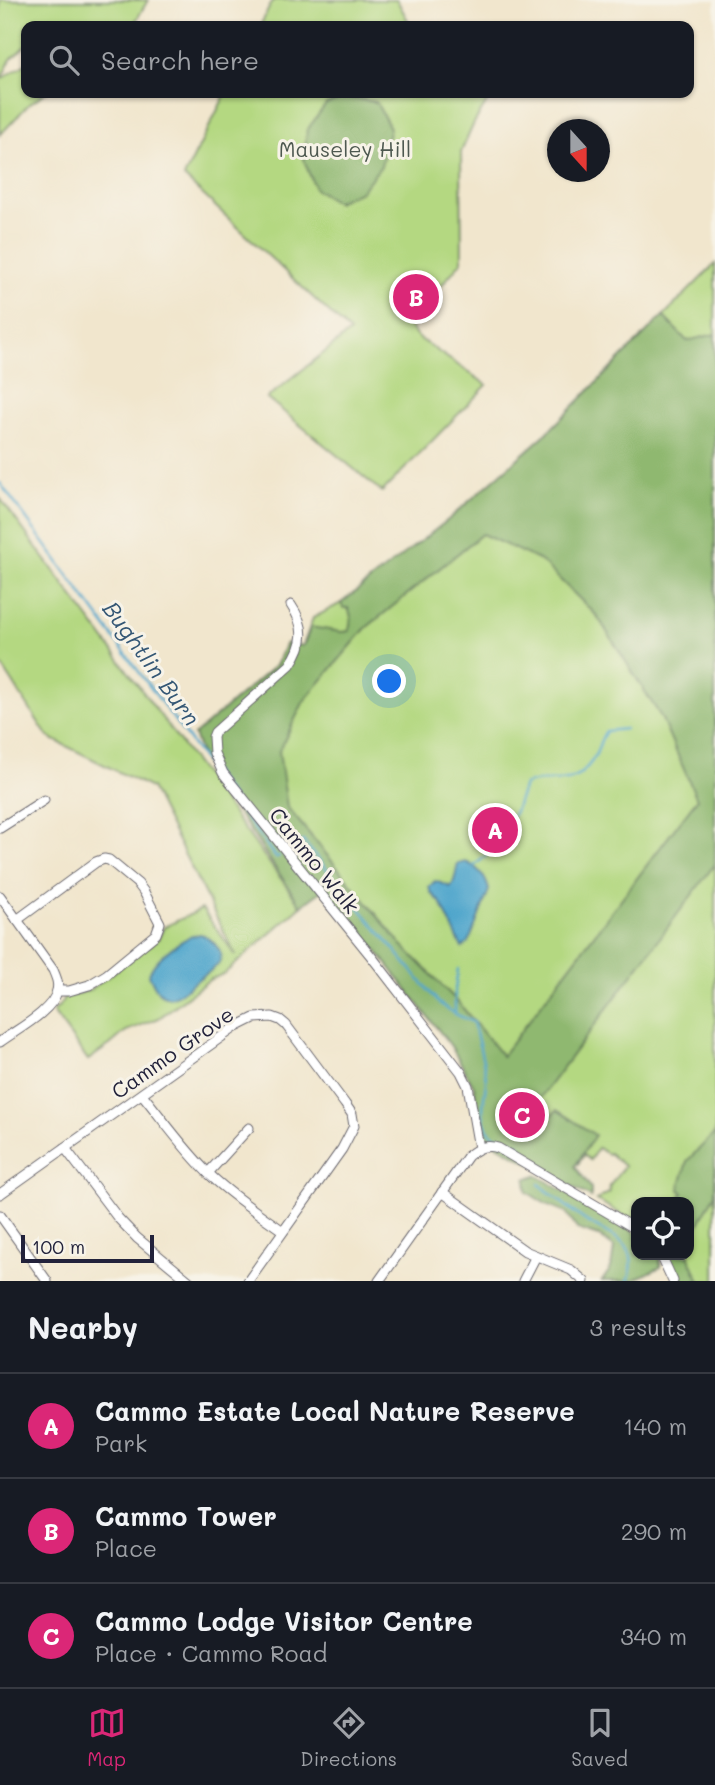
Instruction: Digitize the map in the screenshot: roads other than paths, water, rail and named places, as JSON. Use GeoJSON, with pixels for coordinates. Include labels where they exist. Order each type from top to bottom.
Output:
{"type":"FeatureCollection","features":[{"type":"Feature","properties":{"kind":"street","name":"Cammo Walk"},"geometry":{"type":"LineString","coordinates":[[291,605],[302,624],[297,655],[283,672],[215,732],[212,743],[216,759],[223,773],[461,1072],[468,1086],[479,1148]]}},
{"type":"Feature","properties":{"kind":"street"},"geometry":{"type":"LineString","coordinates":[[0,828],[44,800]]}},
{"type":"Feature","properties":{"kind":"street"},"geometry":{"type":"LineString","coordinates":[[18,920],[103,859],[119,868],[144,892],[160,923],[156,934],[106,975],[89,985],[69,991],[57,991]]}},
{"type":"Feature","properties":{"kind":"street"},"geometry":{"type":"LineString","coordinates":[[0,896],[53,970],[58,982],[54,1000],[0,1042]]}},
{"type":"Feature","properties":{"kind":"street","name":"Cammo Grove"},"geometry":{"type":"LineString","coordinates":[[0,1194],[246,1021],[272,1017],[286,1025],[352,1114],[354,1126],[342,1149],[248,1281]]}},
{"type":"Feature","properties":{"kind":"street"},"geometry":{"type":"LineString","coordinates":[[142,1094],[208,1173],[283,1231]]}},
{"type":"Feature","properties":{"kind":"street"},"geometry":{"type":"LineString","coordinates":[[208,1173],[250,1128]]}},
{"type":"Feature","properties":{"kind":"street"},"geometry":{"type":"LineString","coordinates":[[379,1281],[468,1156],[483,1146],[498,1148],[631,1226]]}},
{"type":"Feature","properties":{"kind":"street"},"geometry":{"type":"LineString","coordinates":[[65,1148],[118,1218],[137,1238],[189,1281]]}},
{"type":"Feature","properties":{"kind":"street"},"geometry":{"type":"LineString","coordinates":[[442,1192],[525,1251],[571,1270],[584,1281]]}},
{"type":"Feature","properties":{"kind":"street"},"geometry":{"type":"LineString","coordinates":[[0,1215],[47,1281]]}},
{"type":"Feature","properties":{"kind":"street"},"geometry":{"type":"LineString","coordinates":[[523,1281],[536,1256]]}},
{"type":"Feature","properties":{"kind":"street"},"geometry":{"type":"LineString","coordinates":[[663,1260],[673,1281]]}},
{"type":"Feature","properties":{"kind":"water"},"geometry":{"type":"Polygon","coordinates":[[[466,862],[480,873],[489,890],[469,942],[462,948],[441,903],[429,887],[435,881],[451,887],[458,864],[466,862]]]}},
{"type":"Feature","properties":{"kind":"water"},"geometry":{"type":"Polygon","coordinates":[[[201,934],[219,950],[219,963],[174,997],[162,995],[149,975],[152,969],[163,955],[179,943],[201,934]]]}},
{"type":"Feature","properties":{"kind":"waterway","name":"Bughtlin Burn"},"geometry":{"type":"LineString","coordinates":[[0,483],[276,858],[279,856]]}},
{"type":"Feature","properties":{"kind":"waterway"},"geometry":{"type":"LineString","coordinates":[[509,823],[524,785],[576,777],[594,757],[606,731],[625,729]]}},
{"type":"Feature","properties":{"kind":"waterway"},"geometry":{"type":"LineString","coordinates":[[502,839],[507,831]]}},
{"type":"Feature","properties":{"kind":"waterway","name":"Bughtlin Burn"},"geometry":{"type":"LineString","coordinates":[[299,844],[303,841],[439,1003],[473,1022],[486,1075],[483,1113],[486,1125],[495,1136],[519,1145],[522,1152]]}},
{"type":"Feature","properties":{"kind":"waterway"},"geometry":{"type":"LineString","coordinates":[[474,866],[495,848]]}},
{"type":"Feature","properties":{"kind":"waterway"},"geometry":{"type":"LineString","coordinates":[[455,1014],[458,969]]}},
{"type":"Feature","properties":{"kind":"waterway","name":"Bughtlin Burn"},"geometry":{"type":"LineString","coordinates":[[539,1184],[583,1219],[612,1235],[627,1248],[631,1256],[628,1281]]}},
{"type":"Feature","properties":{"kind":"place","name":"Cammo Tower"},"geometry":{"type":"Point","coordinates":[416,297]}},
{"type":"Feature","properties":{"kind":"place","name":"Cammo Estate Local Nature Reserve"},"geometry":{"type":"Point","coordinates":[495,830]}},
{"type":"Feature","properties":{"kind":"place","name":"Cammo Lodge Visitor Centre"},"geometry":{"type":"Point","coordinates":[522,1115]}},
{"type":"Feature","properties":{"kind":"park label","name":"Mauseley Hill"},"geometry":{"type":"Point","coordinates":[345,148]}}]}
